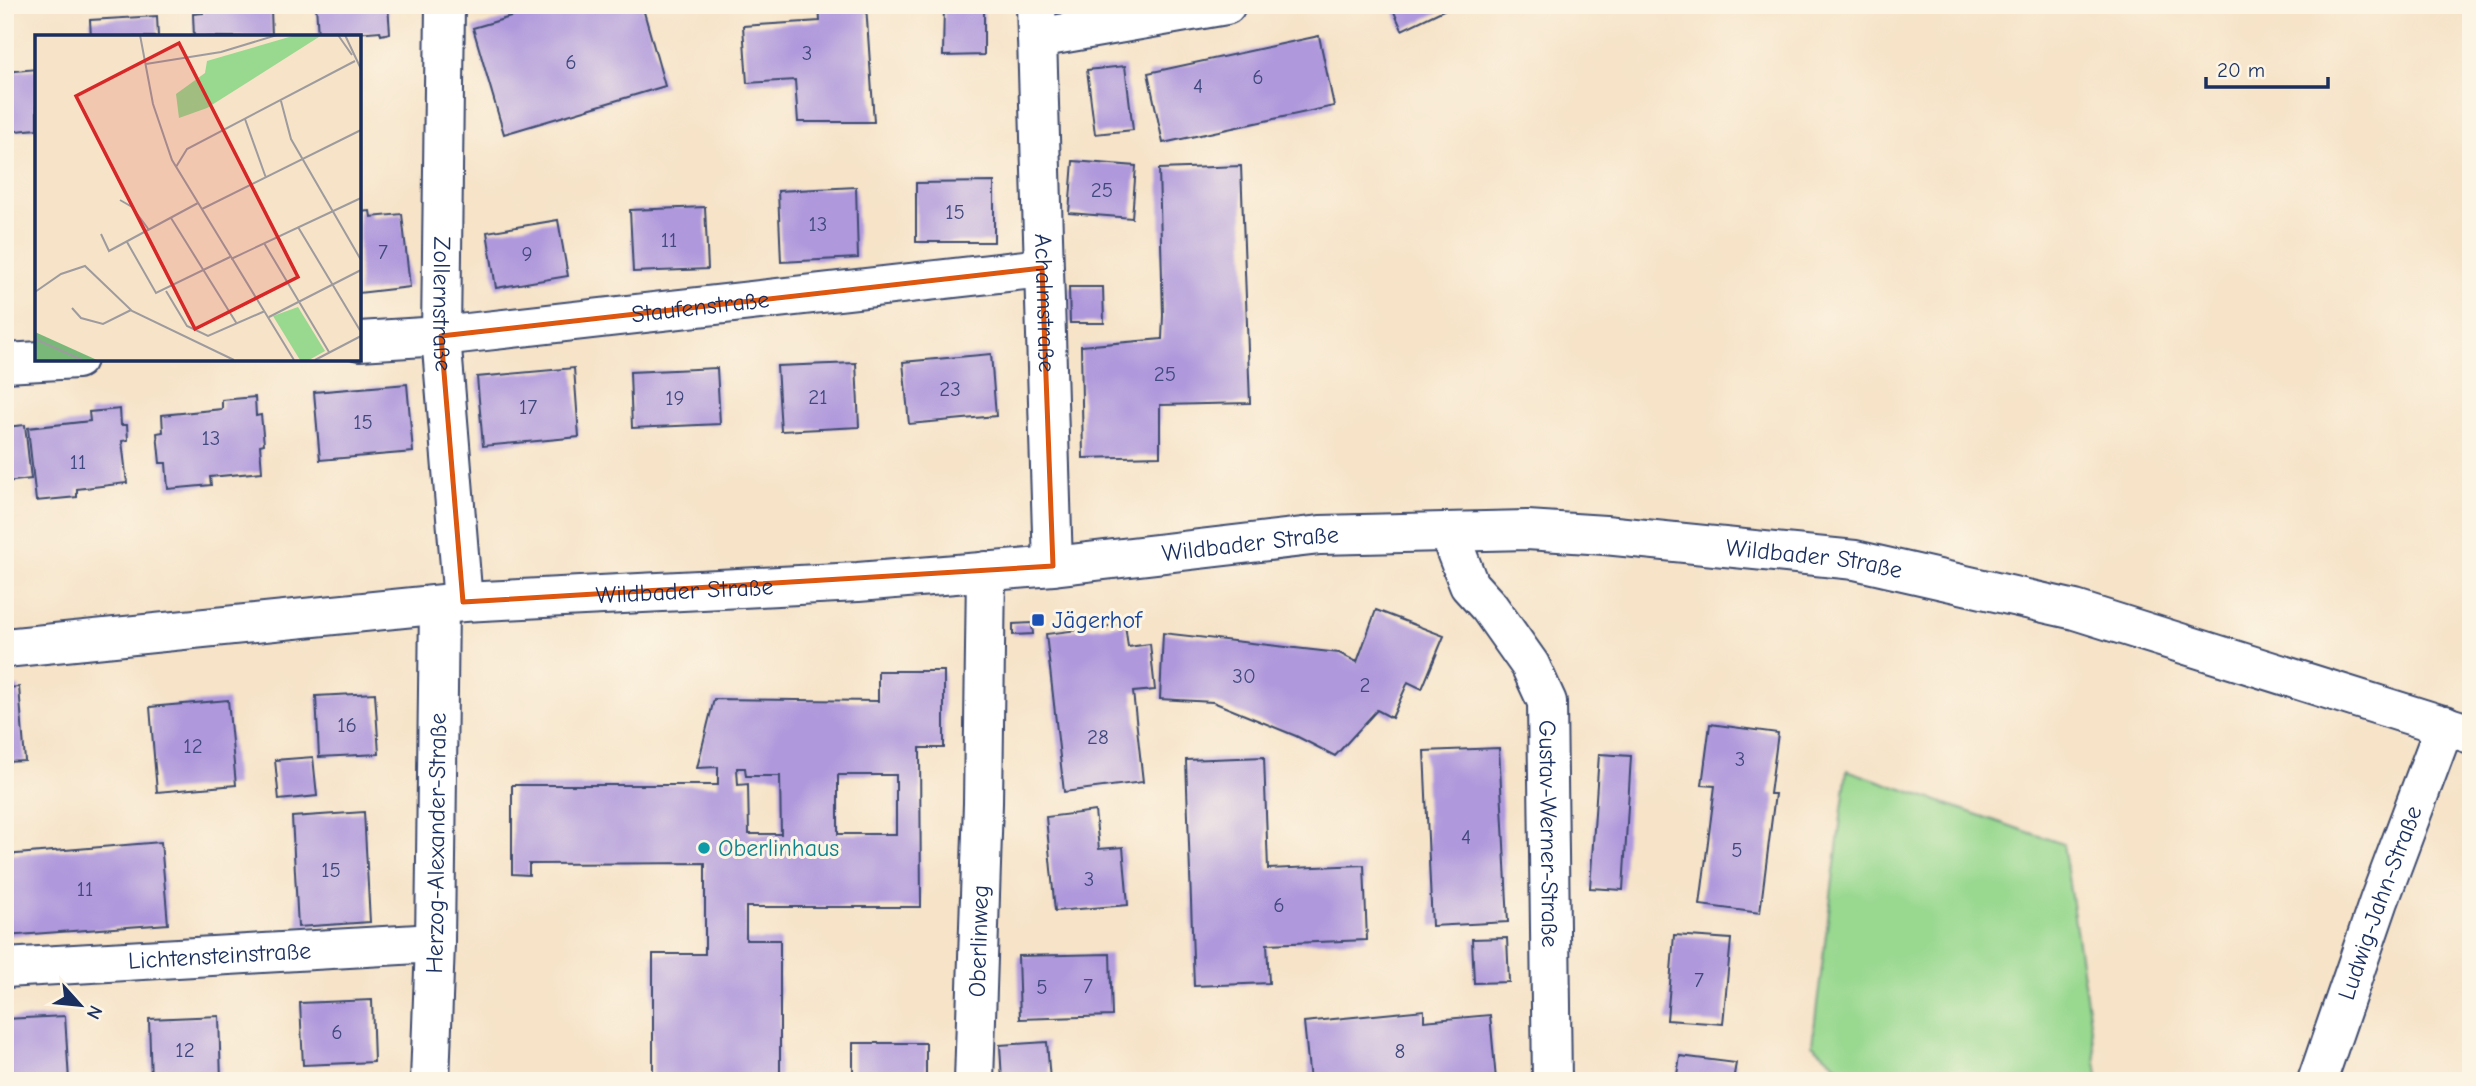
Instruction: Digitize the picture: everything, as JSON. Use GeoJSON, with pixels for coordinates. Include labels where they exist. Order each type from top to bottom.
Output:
{"type":"FeatureCollection","features":[{"type":"Feature","properties":{"kind":"street","name":"Zollernstraße"},"geometry":{"type":"LineString","coordinates":[[445,5],[441,336],[451,603]]}},
{"type":"Feature","properties":{"kind":"street","name":"Achalmstraße"},"geometry":{"type":"LineString","coordinates":[[1053,566],[1036,22],[1226,5]]}},
{"type":"Feature","properties":{"kind":"street","name":"Staufenstraße"},"geometry":{"type":"LineString","coordinates":[[360,341],[441,336],[1042,268]]}},
{"type":"Feature","properties":{"kind":"street"},"geometry":{"type":"LineString","coordinates":[[5,363],[59,360]]}},
{"type":"Feature","properties":{"kind":"street","name":"Wildbader Straße"},"geometry":{"type":"LineString","coordinates":[[5,648],[451,603],[858,582],[1053,566],[1320,535],[1527,530],[1605,535],[1855,560],[2075,610],[2458,729]]}},
{"type":"Feature","properties":{"kind":"street","name":"Gustav-Werner-Straße"},"geometry":{"type":"LineString","coordinates":[[1453,531],[1455,549],[1469,585],[1489,607],[1530,665],[1547,702],[1552,1081]]}},
{"type":"Feature","properties":{"kind":"street","name":"Oberlinweg"},"geometry":{"type":"LineString","coordinates":[[974,1081],[983,803],[986,570]]}},
{"type":"Feature","properties":{"kind":"street","name":"Herzog-Alexander-Straße"},"geometry":{"type":"LineString","coordinates":[[430,1081],[451,603]]}},
{"type":"Feature","properties":{"kind":"street","name":"Ludwig-Jahn-Straße"},"geometry":{"type":"LineString","coordinates":[[2317,1081],[2379,901],[2458,729]]}},
{"type":"Feature","properties":{"kind":"street","name":"Lichtensteinstraße"},"geometry":{"type":"LineString","coordinates":[[5,968],[435,943]]}},
{"type":"Feature","properties":{"kind":"highlighted area"},"geometry":{"type":"Polygon","coordinates":[[[1042,268],[1053,566],[463,602],[441,336],[1042,268]]]}},
{"type":"Feature","properties":{"kind":"green space"},"geometry":{"type":"Polygon","coordinates":[[[1847,770],[2063,844],[2099,1081],[1845,1081],[1845,1072],[1812,1044],[1847,770]]]}},
{"type":"Feature","properties":{"kind":"building"},"geometry":{"type":"Polygon","coordinates":[[[203,5],[264,5],[264,9],[271,9],[272,35],[194,35],[193,14],[203,13],[203,5]]]}},
{"type":"Feature","properties":{"kind":"building"},"geometry":{"type":"Polygon","coordinates":[[[316,5],[388,5],[390,33],[381,35],[380,31],[318,35],[316,5]]]}},
{"type":"Feature","properties":{"kind":"building"},"geometry":{"type":"Polygon","coordinates":[[[552,5],[642,5],[665,86],[504,134],[473,28],[552,5]]]}},
{"type":"Feature","properties":{"kind":"building"},"geometry":{"type":"Polygon","coordinates":[[[819,5],[866,5],[874,122],[798,122],[795,80],[747,83],[743,26],[820,21],[819,5]]]}},
{"type":"Feature","properties":{"kind":"building"},"geometry":{"type":"Polygon","coordinates":[[[944,5],[984,5],[984,55],[943,56],[944,5]]]}},
{"type":"Feature","properties":{"kind":"building"},"geometry":{"type":"Polygon","coordinates":[[[1391,5],[1454,5],[1402,30],[1391,5]]]}},
{"type":"Feature","properties":{"kind":"building"},"geometry":{"type":"Polygon","coordinates":[[[157,16],[158,35],[91,35],[90,20],[157,16]]]}},
{"type":"Feature","properties":{"kind":"building"},"geometry":{"type":"Polygon","coordinates":[[[1319,36],[1334,106],[1163,143],[1148,73],[1319,36]]]}},
{"type":"Feature","properties":{"kind":"building"},"geometry":{"type":"Polygon","coordinates":[[[1125,66],[1133,130],[1095,134],[1087,70],[1125,66]]]}},
{"type":"Feature","properties":{"kind":"building"},"geometry":{"type":"Polygon","coordinates":[[[35,69],[35,129],[5,132],[5,72],[35,69]]]}},
{"type":"Feature","properties":{"kind":"building"},"geometry":{"type":"Polygon","coordinates":[[[1073,161],[1136,166],[1132,218],[1069,213],[1073,161]]]}},
{"type":"Feature","properties":{"kind":"building"},"geometry":{"type":"Polygon","coordinates":[[[1241,166],[1250,403],[1160,405],[1160,456],[1083,458],[1081,346],[1162,339],[1159,169],[1241,166]]]}},
{"type":"Feature","properties":{"kind":"building"},"geometry":{"type":"Polygon","coordinates":[[[994,182],[994,242],[916,242],[916,183],[994,182]]]}},
{"type":"Feature","properties":{"kind":"building"},"geometry":{"type":"Polygon","coordinates":[[[856,187],[858,258],[781,262],[778,191],[856,187]]]}},
{"type":"Feature","properties":{"kind":"building"},"geometry":{"type":"Polygon","coordinates":[[[705,207],[708,269],[633,272],[630,210],[705,207]]]}},
{"type":"Feature","properties":{"kind":"building"},"geometry":{"type":"Polygon","coordinates":[[[370,211],[371,217],[402,214],[410,287],[360,293],[360,212],[370,211]]]}},
{"type":"Feature","properties":{"kind":"building"},"geometry":{"type":"Polygon","coordinates":[[[558,220],[568,276],[496,288],[487,232],[558,220]]]}},
{"type":"Feature","properties":{"kind":"building"},"geometry":{"type":"Polygon","coordinates":[[[1069,287],[1103,287],[1104,323],[1070,323],[1069,287]]]}},
{"type":"Feature","properties":{"kind":"building"},"geometry":{"type":"Polygon","coordinates":[[[991,354],[996,416],[909,424],[903,362],[991,354]]]}},
{"type":"Feature","properties":{"kind":"building"},"geometry":{"type":"Polygon","coordinates":[[[856,363],[859,427],[781,431],[777,366],[856,363]]]}},
{"type":"Feature","properties":{"kind":"building"},"geometry":{"type":"Polygon","coordinates":[[[574,368],[579,437],[483,446],[477,377],[574,368]]]}},
{"type":"Feature","properties":{"kind":"building"},"geometry":{"type":"Polygon","coordinates":[[[717,368],[720,424],[632,428],[630,372],[717,368]]]}},
{"type":"Feature","properties":{"kind":"building"},"geometry":{"type":"Polygon","coordinates":[[[407,384],[413,452],[320,460],[314,392],[407,384]]]}},
{"type":"Feature","properties":{"kind":"building"},"geometry":{"type":"Polygon","coordinates":[[[255,397],[256,416],[261,415],[264,444],[260,445],[262,472],[210,477],[211,485],[168,489],[166,463],[160,463],[157,433],[163,432],[162,415],[222,409],[222,400],[255,397]]]}},
{"type":"Feature","properties":{"kind":"building"},"geometry":{"type":"Polygon","coordinates":[[[120,409],[121,425],[127,425],[128,440],[122,441],[127,483],[77,489],[77,497],[36,501],[28,428],[90,421],[89,412],[120,409]]]}},
{"type":"Feature","properties":{"kind":"building"},"geometry":{"type":"Polygon","coordinates":[[[25,425],[31,479],[5,482],[5,427],[25,425]]]}},
{"type":"Feature","properties":{"kind":"building"},"geometry":{"type":"Polygon","coordinates":[[[1376,610],[1444,636],[1422,689],[1408,682],[1392,718],[1377,710],[1335,756],[1296,736],[1213,702],[1160,699],[1163,633],[1339,653],[1357,662],[1376,610]]]}},
{"type":"Feature","properties":{"kind":"building"},"geometry":{"type":"Polygon","coordinates":[[[1032,623],[1033,634],[1013,635],[1013,624],[1032,623]]]}},
{"type":"Feature","properties":{"kind":"building"},"geometry":{"type":"Polygon","coordinates":[[[1125,624],[1128,647],[1150,644],[1155,690],[1133,692],[1143,782],[1064,792],[1046,634],[1125,624]]]}},
{"type":"Feature","properties":{"kind":"building"},"geometry":{"type":"Polygon","coordinates":[[[878,671],[944,671],[944,748],[920,748],[921,907],[746,907],[746,940],[780,940],[780,1081],[653,1081],[653,954],[705,954],[705,863],[529,864],[529,875],[512,874],[512,785],[718,785],[718,767],[697,768],[714,699],[878,701],[878,671]],[[737,768],[738,785],[748,784],[749,834],[781,834],[780,776],[746,776],[745,768],[737,768]],[[838,775],[838,834],[896,834],[896,775],[838,775]]]}},
{"type":"Feature","properties":{"kind":"building"},"geometry":{"type":"Polygon","coordinates":[[[19,687],[25,761],[5,762],[5,688],[19,687]]]}},
{"type":"Feature","properties":{"kind":"building"},"geometry":{"type":"Polygon","coordinates":[[[375,693],[379,754],[319,757],[316,696],[375,693]]]}},
{"type":"Feature","properties":{"kind":"building"},"geometry":{"type":"Polygon","coordinates":[[[228,700],[236,785],[157,792],[150,707],[228,700]]]}},
{"type":"Feature","properties":{"kind":"building"},"geometry":{"type":"Polygon","coordinates":[[[1710,724],[1778,733],[1770,794],[1775,794],[1760,913],[1700,905],[1715,786],[1702,785],[1710,724]]]}},
{"type":"Feature","properties":{"kind":"building"},"geometry":{"type":"Polygon","coordinates":[[[1499,748],[1508,922],[1432,926],[1424,751],[1499,748]]]}},
{"type":"Feature","properties":{"kind":"building"},"geometry":{"type":"Polygon","coordinates":[[[1599,754],[1631,756],[1623,890],[1590,888],[1599,754]]]}},
{"type":"Feature","properties":{"kind":"building"},"geometry":{"type":"Polygon","coordinates":[[[313,757],[317,796],[279,800],[275,760],[313,757]]]}},
{"type":"Feature","properties":{"kind":"building"},"geometry":{"type":"Polygon","coordinates":[[[1264,757],[1268,869],[1364,865],[1367,940],[1267,944],[1269,983],[1194,986],[1186,760],[1264,757]]]}},
{"type":"Feature","properties":{"kind":"building"},"geometry":{"type":"Polygon","coordinates":[[[1095,811],[1099,849],[1123,847],[1128,905],[1055,911],[1046,817],[1095,811]]]}},
{"type":"Feature","properties":{"kind":"building"},"geometry":{"type":"Polygon","coordinates":[[[364,812],[370,922],[298,927],[292,817],[364,812]]]}},
{"type":"Feature","properties":{"kind":"building"},"geometry":{"type":"Polygon","coordinates":[[[161,842],[168,924],[5,936],[5,855],[161,842]]]}},
{"type":"Feature","properties":{"kind":"building"},"geometry":{"type":"Polygon","coordinates":[[[1674,935],[1731,939],[1723,1024],[1667,1020],[1674,935]]]}},
{"type":"Feature","properties":{"kind":"building"},"geometry":{"type":"Polygon","coordinates":[[[1507,938],[1509,982],[1474,983],[1472,939],[1507,938]]]}},
{"type":"Feature","properties":{"kind":"building"},"geometry":{"type":"Polygon","coordinates":[[[1110,954],[1112,1016],[1020,1019],[1018,956],[1110,954]]]}},
{"type":"Feature","properties":{"kind":"building"},"geometry":{"type":"Polygon","coordinates":[[[372,1000],[374,1062],[303,1065],[300,1003],[372,1000]]]}},
{"type":"Feature","properties":{"kind":"building"},"geometry":{"type":"Polygon","coordinates":[[[1424,1010],[1424,1021],[1490,1015],[1496,1080],[1310,1081],[1304,1022],[1424,1010]]]}},
{"type":"Feature","properties":{"kind":"building"},"geometry":{"type":"Polygon","coordinates":[[[65,1016],[69,1081],[5,1081],[5,1019],[65,1016]]]}},
{"type":"Feature","properties":{"kind":"building"},"geometry":{"type":"Polygon","coordinates":[[[219,1016],[221,1081],[151,1081],[149,1019],[219,1016]]]}},
{"type":"Feature","properties":{"kind":"building"},"geometry":{"type":"Polygon","coordinates":[[[1047,1042],[1050,1081],[1002,1081],[1000,1045],[1047,1042]]]}},
{"type":"Feature","properties":{"kind":"building"},"geometry":{"type":"Polygon","coordinates":[[[853,1043],[926,1043],[926,1081],[853,1081],[853,1043]]]}},
{"type":"Feature","properties":{"kind":"building"},"geometry":{"type":"Polygon","coordinates":[[[1680,1056],[1736,1063],[1733,1081],[1676,1081],[1680,1056]]]}},
{"type":"Feature","properties":{"kind":"place","name":"Jägerhof"},"geometry":{"type":"Point","coordinates":[1038,620]}},
{"type":"Feature","properties":{"kind":"place","name":"Oberlinhaus"},"geometry":{"type":"Point","coordinates":[704,848]}}]}
